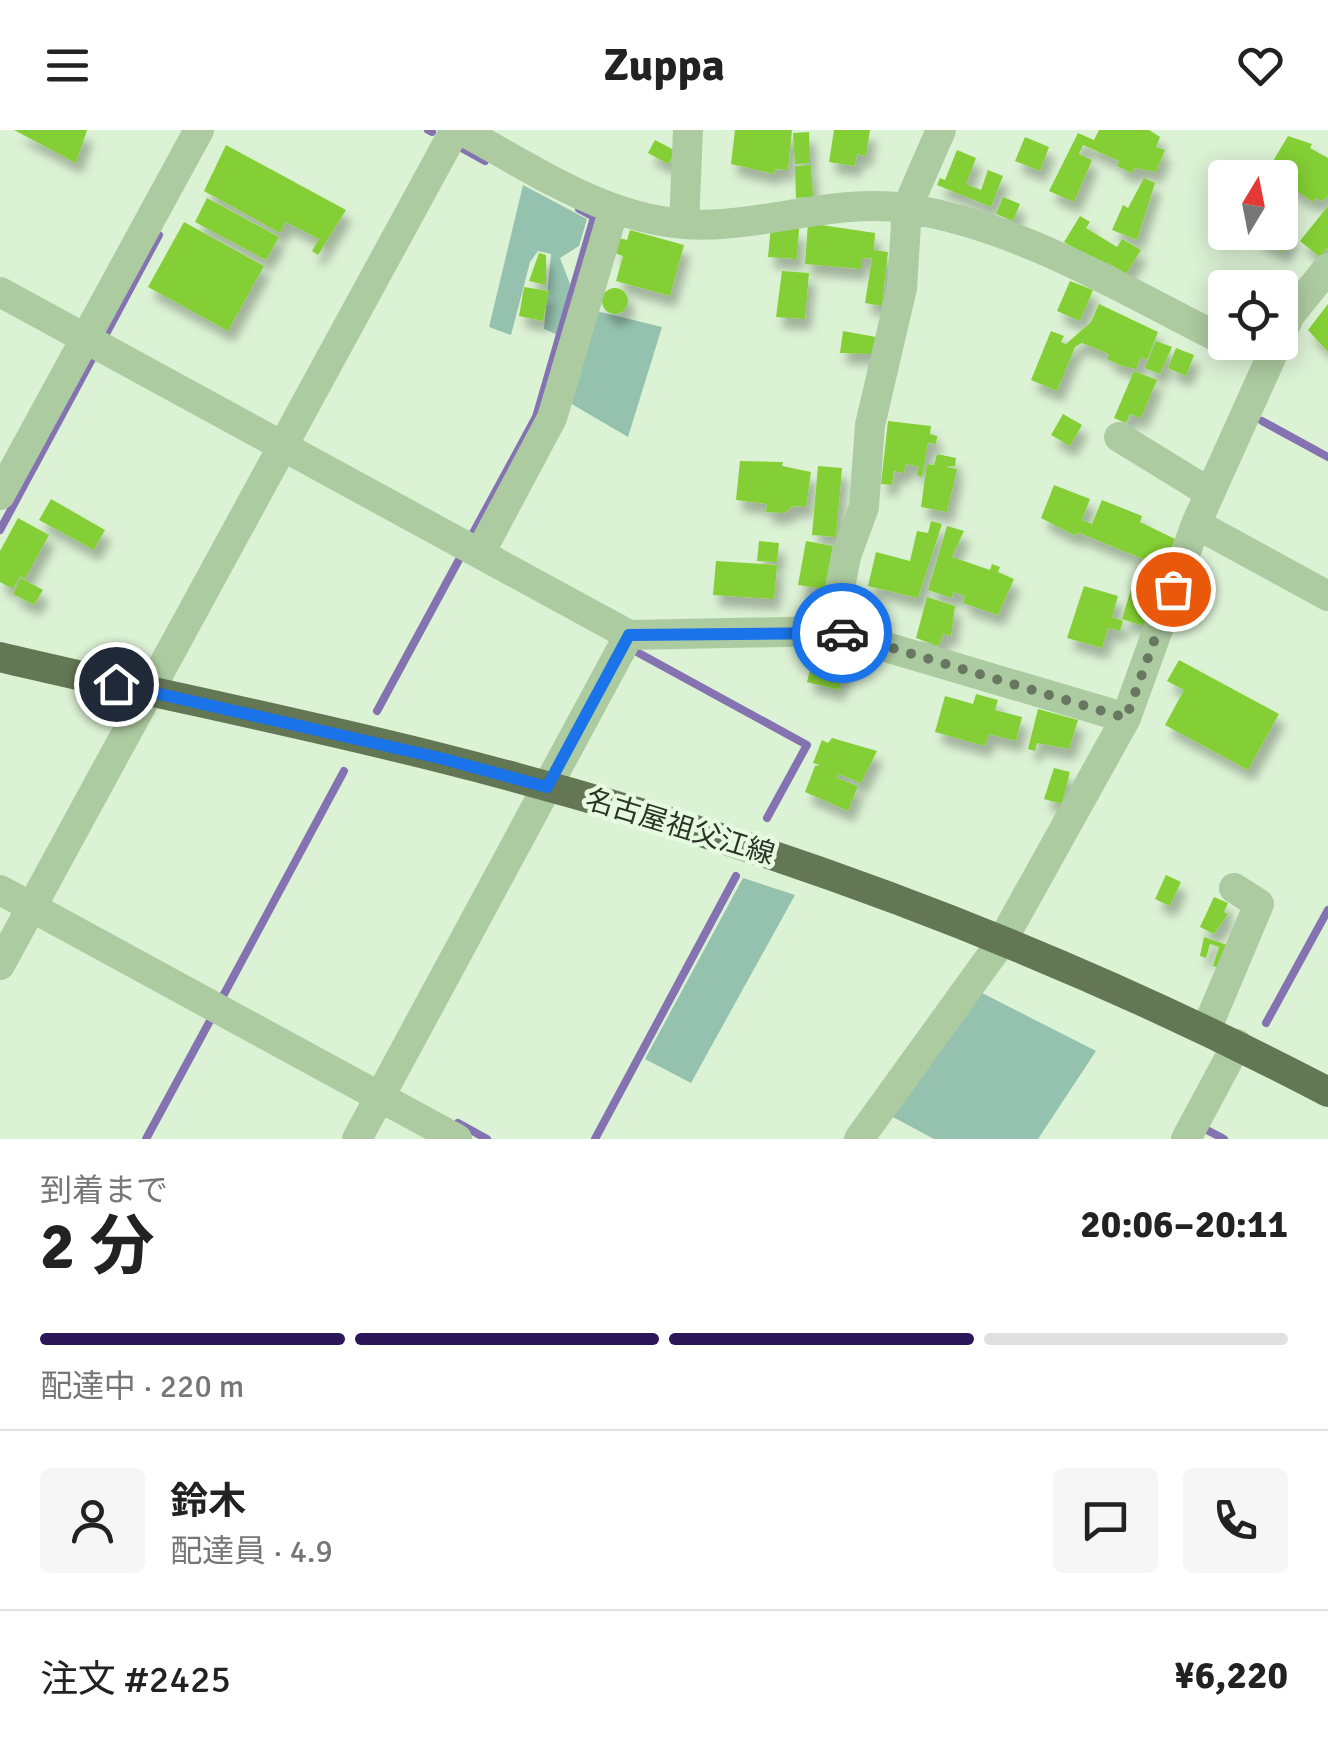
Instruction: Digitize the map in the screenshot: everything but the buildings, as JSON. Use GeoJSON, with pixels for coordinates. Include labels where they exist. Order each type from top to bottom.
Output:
{"type":"FeatureCollection","features":[{"type":"Feature","properties":{"kind":"main road","name":"名古屋祖父江線"},"geometry":{"type":"LineString","coordinates":[[0,657],[440,758],[779,857],[1002,942],[1237,1044],[1328,1092]]}},
{"type":"Feature","properties":{"kind":"street"},"geometry":{"type":"LineString","coordinates":[[0,495],[200,130]]}},
{"type":"Feature","properties":{"kind":"street"},"geometry":{"type":"LineString","coordinates":[[0,965],[458,130],[613,212],[684,224],[722,224],[800,211],[907,208],[1015,235],[1208,333]]}},
{"type":"Feature","properties":{"kind":"street"},"geometry":{"type":"LineString","coordinates":[[684,224],[688,130]]}},
{"type":"Feature","properties":{"kind":"street"},"geometry":{"type":"LineString","coordinates":[[832,630],[846,556],[864,507],[870,426],[902,288],[907,208],[942,130]]}},
{"type":"Feature","properties":{"kind":"street"},"geometry":{"type":"LineString","coordinates":[[480,553],[552,418],[613,212]]}},
{"type":"Feature","properties":{"kind":"street"},"geometry":{"type":"LineString","coordinates":[[1298,307],[1325,278]]}},
{"type":"Feature","properties":{"kind":"street"},"geometry":{"type":"LineString","coordinates":[[0,292],[629,635],[832,630],[1126,718]]}},
{"type":"Feature","properties":{"kind":"street"},"geometry":{"type":"LineString","coordinates":[[859,1139],[1002,942],[1126,718],[1196,524],[1270,360]]}},
{"type":"Feature","properties":{"kind":"street"},"geometry":{"type":"LineString","coordinates":[[1119,437],[1210,493]]}},
{"type":"Feature","properties":{"kind":"street"},"geometry":{"type":"LineString","coordinates":[[1196,524],[1328,596]]}},
{"type":"Feature","properties":{"kind":"street"},"geometry":{"type":"LineString","coordinates":[[357,1139],[629,635]]}},
{"type":"Feature","properties":{"kind":"street"},"geometry":{"type":"LineString","coordinates":[[1206,1030],[1259,904],[1234,888]]}},
{"type":"Feature","properties":{"kind":"street"},"geometry":{"type":"LineString","coordinates":[[0,890],[456,1139]]}},
{"type":"Feature","properties":{"kind":"street"},"geometry":{"type":"LineString","coordinates":[[1186,1139],[1237,1044]]}},
{"type":"Feature","properties":{"kind":"green space"},"geometry":{"type":"Polygon","coordinates":[[[523,185],[587,219],[579,246],[560,258],[570,284],[560,336],[544,329],[551,254],[538,251],[530,262],[511,335],[489,327],[523,185]]]}},
{"type":"Feature","properties":{"kind":"green space"},"geometry":{"type":"Polygon","coordinates":[[[596,311],[662,327],[628,437],[570,403],[596,311]]]}},
{"type":"Feature","properties":{"kind":"green space"},"geometry":{"type":"Polygon","coordinates":[[[743,878],[795,895],[691,1083],[645,1059],[743,878]]]}},
{"type":"Feature","properties":{"kind":"green space"},"geometry":{"type":"Polygon","coordinates":[[[980,992],[1096,1051],[1038,1139],[934,1139],[891,1116],[980,992]]]}},
{"type":"Feature","properties":{"kind":"waterway"},"geometry":{"type":"LineString","coordinates":[[428,130],[432,132]]}},
{"type":"Feature","properties":{"kind":"waterway"},"geometry":{"type":"LineString","coordinates":[[458,146],[485,161]]}},
{"type":"Feature","properties":{"kind":"waterway"},"geometry":{"type":"LineString","coordinates":[[473,533],[536,417],[594,217],[579,209]]}},
{"type":"Feature","properties":{"kind":"waterway"},"geometry":{"type":"LineString","coordinates":[[107,332],[159,235]]}},
{"type":"Feature","properties":{"kind":"waterway"},"geometry":{"type":"LineString","coordinates":[[0,530],[92,359]]}},
{"type":"Feature","properties":{"kind":"waterway"},"geometry":{"type":"LineString","coordinates":[[1262,421],[1328,457]]}},
{"type":"Feature","properties":{"kind":"waterway"},"geometry":{"type":"LineString","coordinates":[[377,711],[461,556]]}},
{"type":"Feature","properties":{"kind":"waterway"},"geometry":{"type":"LineString","coordinates":[[635,651],[807,745],[767,818]]}},
{"type":"Feature","properties":{"kind":"waterway"},"geometry":{"type":"LineString","coordinates":[[223,996],[344,771]]}},
{"type":"Feature","properties":{"kind":"waterway"},"geometry":{"type":"LineString","coordinates":[[595,1139],[736,876]]}},
{"type":"Feature","properties":{"kind":"waterway"},"geometry":{"type":"LineString","coordinates":[[1266,1023],[1328,910]]}},
{"type":"Feature","properties":{"kind":"waterway"},"geometry":{"type":"LineString","coordinates":[[146,1139],[212,1017]]}},
{"type":"Feature","properties":{"kind":"waterway"},"geometry":{"type":"LineString","coordinates":[[458,1123],[487,1139]]}},
{"type":"Feature","properties":{"kind":"waterway"},"geometry":{"type":"LineString","coordinates":[[1207,1130],[1224,1139]]}},
{"type":"Feature","properties":{"kind":"way so far"},"geometry":{"type":"LineString","coordinates":[[842,633],[1126,718],[1173,589]]}},
{"type":"Feature","properties":{"kind":"route"},"geometry":{"type":"LineString","coordinates":[[116,684],[440,758],[547,787],[629,635],[832,630],[842,633]]}}]}
